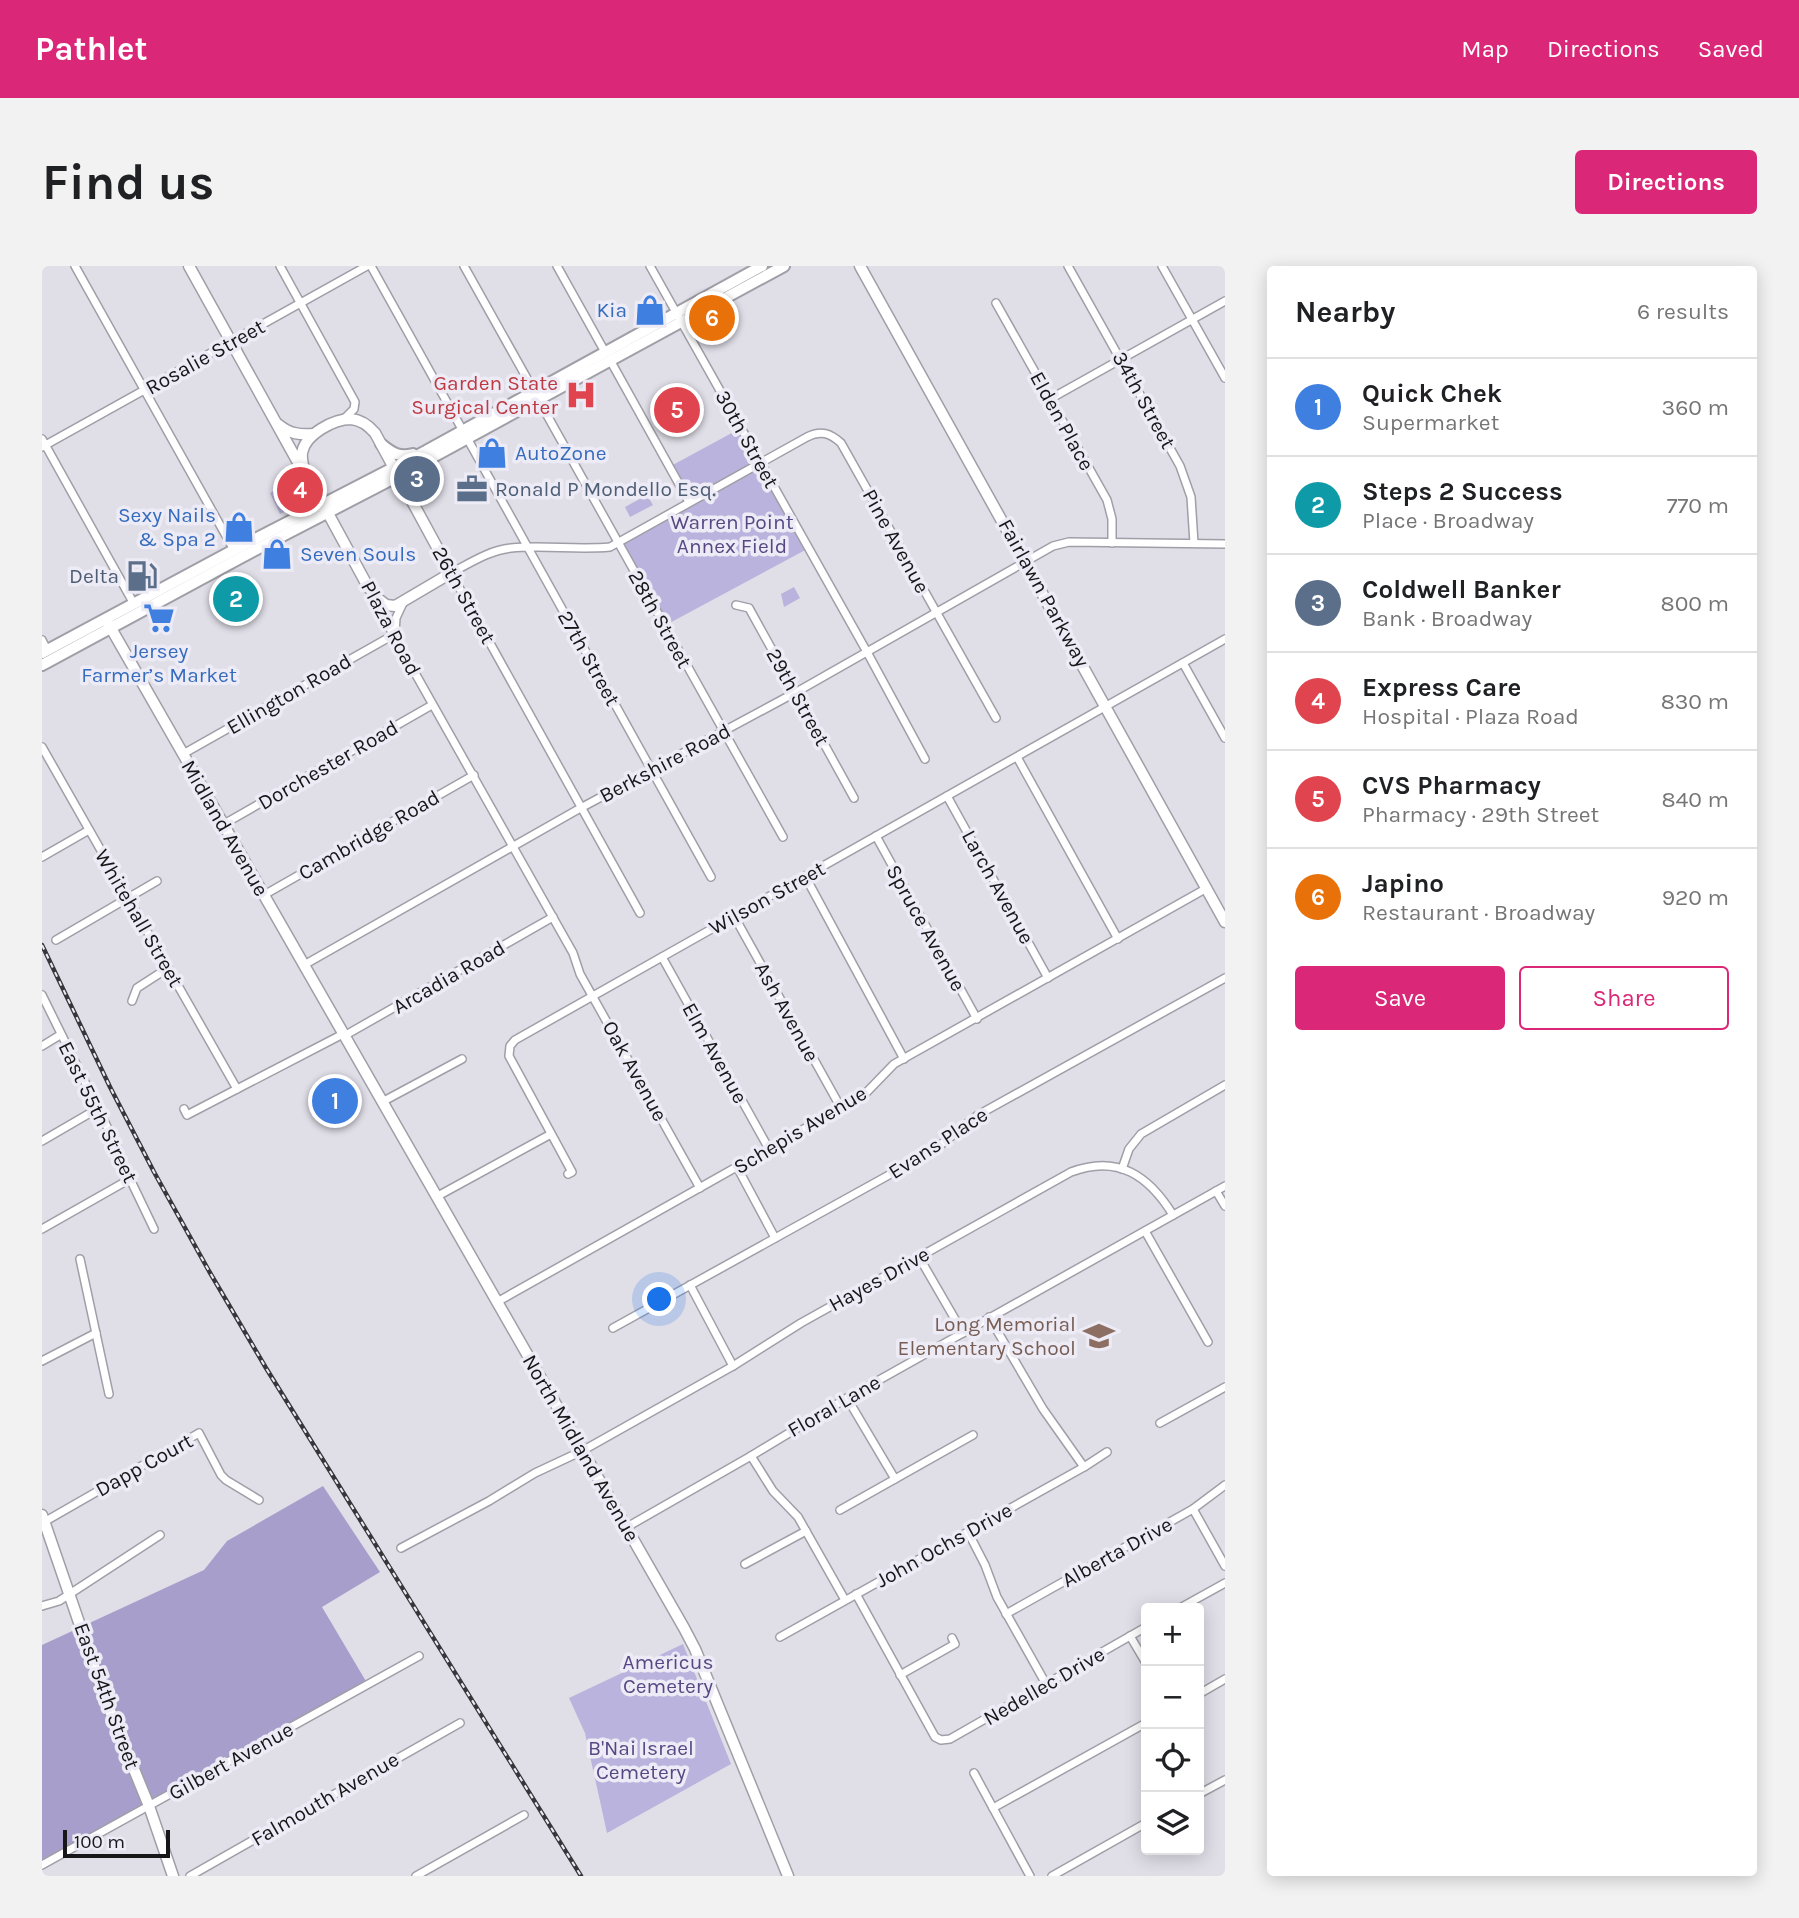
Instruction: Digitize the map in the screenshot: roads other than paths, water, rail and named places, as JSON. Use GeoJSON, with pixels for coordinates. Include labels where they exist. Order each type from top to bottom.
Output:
{"type":"FeatureCollection","features":[{"type":"Feature","properties":{"kind":"main road"},"geometry":{"type":"LineString","coordinates":[[44,648],[108,624],[134,604],[234,550],[396,472],[678,317],[762,266]]}},
{"type":"Feature","properties":{"kind":"main road"},"geometry":{"type":"LineString","coordinates":[[678,317],[784,266]]}},
{"type":"Feature","properties":{"kind":"main road"},"geometry":{"type":"LineString","coordinates":[[382,444],[392,453],[409,456],[465,434]]}},
{"type":"Feature","properties":{"kind":"main road"},"geometry":{"type":"LineString","coordinates":[[396,472],[426,451]]}},
{"type":"Feature","properties":{"kind":"main road"},"geometry":{"type":"LineString","coordinates":[[42,665],[108,624],[263,545],[326,508]]}},
{"type":"Feature","properties":{"kind":"street"},"geometry":{"type":"LineString","coordinates":[[75,266],[234,550]]}},
{"type":"Feature","properties":{"kind":"street","name":"Plaza Road"},"geometry":{"type":"LineString","coordinates":[[189,266],[326,508],[375,604],[395,634],[432,705],[573,953]]}},
{"type":"Feature","properties":{"kind":"street"},"geometry":{"type":"LineString","coordinates":[[279,266],[355,402],[350,415],[314,434],[307,441],[302,451],[305,475]]}},
{"type":"Feature","properties":{"kind":"street","name":"Rosalie Street"},"geometry":{"type":"LineString","coordinates":[[43,444],[369,266]]}},
{"type":"Feature","properties":{"kind":"street","name":"27th Street"},"geometry":{"type":"LineString","coordinates":[[369,266],[712,877]]}},
{"type":"Feature","properties":{"kind":"street","name":"28th Street"},"geometry":{"type":"LineString","coordinates":[[464,266],[783,838]]}},
{"type":"Feature","properties":{"kind":"street"},"geometry":{"type":"LineString","coordinates":[[557,266],[689,502]]}},
{"type":"Feature","properties":{"kind":"street","name":"30th Street"},"geometry":{"type":"LineString","coordinates":[[650,266],[925,759]]}},
{"type":"Feature","properties":{"kind":"street","name":"Fairlawn Parkway"},"geometry":{"type":"LineString","coordinates":[[860,266],[1026,560],[1225,922]]}},
{"type":"Feature","properties":{"kind":"street","name":"34th Street"},"geometry":{"type":"LineString","coordinates":[[1068,266],[1180,466],[1193,510],[1194,543]]}},
{"type":"Feature","properties":{"kind":"street"},"geometry":{"type":"LineString","coordinates":[[1161,266],[1225,379]]}},
{"type":"Feature","properties":{"kind":"street"},"geometry":{"type":"LineString","coordinates":[[1050,399],[1225,301]]}},
{"type":"Feature","properties":{"kind":"street","name":"Elden Place"},"geometry":{"type":"LineString","coordinates":[[996,303],[1107,499],[1112,519],[1112,543]]}},
{"type":"Feature","properties":{"kind":"street","name":"26th Street"},"geometry":{"type":"LineString","coordinates":[[340,421],[350,419],[368,425],[382,444],[640,913]]}},
{"type":"Feature","properties":{"kind":"street"},"geometry":{"type":"LineString","coordinates":[[275,421],[293,433],[314,434]]}},
{"type":"Feature","properties":{"kind":"street","name":"Pine Avenue"},"geometry":{"type":"LineString","coordinates":[[761,463],[812,435],[827,433],[841,443],[996,718]]}},
{"type":"Feature","properties":{"kind":"street"},"geometry":{"type":"LineString","coordinates":[[43,444],[134,604]]}},
{"type":"Feature","properties":{"kind":"street"},"geometry":{"type":"LineString","coordinates":[[367,584],[377,598],[386,605],[395,606],[483,556],[509,548],[610,547],[761,463]]}},
{"type":"Feature","properties":{"kind":"street","name":"Berkshire Road"},"geometry":{"type":"LineString","coordinates":[[304,965],[582,808],[796,692],[1026,560],[1061,543],[1225,544]]}},
{"type":"Feature","properties":{"kind":"street"},"geometry":{"type":"LineString","coordinates":[[395,634],[396,618],[403,603]]}},
{"type":"Feature","properties":{"kind":"street","name":"29th Street"},"geometry":{"type":"LineString","coordinates":[[736,605],[749,608],[854,798]]}},
{"type":"Feature","properties":{"kind":"street","name":"Midland Avenue"},"geometry":{"type":"LineString","coordinates":[[108,624],[344,1035]]}},
{"type":"Feature","properties":{"kind":"street","name":"Ellington Road"},"geometry":{"type":"LineString","coordinates":[[183,754],[395,634]]}},
{"type":"Feature","properties":{"kind":"street","name":"Wilson Street"},"geometry":{"type":"LineString","coordinates":[[551,1133],[509,1056],[514,1040],[1225,639]]}},
{"type":"Feature","properties":{"kind":"street"},"geometry":{"type":"LineString","coordinates":[[1182,663],[1225,738]]}},
{"type":"Feature","properties":{"kind":"street","name":"Dorchester Road"},"geometry":{"type":"LineString","coordinates":[[224,824],[432,705]]}},
{"type":"Feature","properties":{"kind":"street","name":"Whitehall Street"},"geometry":{"type":"LineString","coordinates":[[42,747],[46,762],[89,830],[237,1090]]}},
{"type":"Feature","properties":{"kind":"street"},"geometry":{"type":"LineString","coordinates":[[1017,757],[1118,939]]}},
{"type":"Feature","properties":{"kind":"street","name":"Cambridge Road"},"geometry":{"type":"LineString","coordinates":[[264,895],[474,775]]}},
{"type":"Feature","properties":{"kind":"street","name":"Larch Avenue"},"geometry":{"type":"LineString","coordinates":[[947,796],[1048,978]]}},
{"type":"Feature","properties":{"kind":"street"},"geometry":{"type":"LineString","coordinates":[[42,857],[89,830]]}},
{"type":"Feature","properties":{"kind":"street","name":"Spruce Avenue"},"geometry":{"type":"LineString","coordinates":[[876,836],[977,1019]]}},
{"type":"Feature","properties":{"kind":"street"},"geometry":{"type":"LineString","coordinates":[[804,876],[904,1059]]}},
{"type":"Feature","properties":{"kind":"street"},"geometry":{"type":"LineString","coordinates":[[56,940],[157,881]]}},
{"type":"Feature","properties":{"kind":"street","name":"Schepis Avenue"},"geometry":{"type":"LineString","coordinates":[[497,1301],[864,1095],[885,1072],[904,1059],[1207,888]]}},
{"type":"Feature","properties":{"kind":"street","name":"Ash Avenue"},"geometry":{"type":"LineString","coordinates":[[734,916],[841,1108]]}},
{"type":"Feature","properties":{"kind":"street","name":"Arcadia Road"},"geometry":{"type":"LineString","coordinates":[[184,1109],[187,1115],[344,1035],[553,917]]}},
{"type":"Feature","properties":{"kind":"street","name":"Oak Avenue"},"geometry":{"type":"LineString","coordinates":[[573,953],[580,974],[700,1188]]}},
{"type":"Feature","properties":{"kind":"street","name":"Elm Avenue"},"geometry":{"type":"LineString","coordinates":[[662,957],[769,1149]]}},
{"type":"Feature","properties":{"kind":"street"},"geometry":{"type":"LineString","coordinates":[[132,1001],[137,988],[168,968]]}},
{"type":"Feature","properties":{"kind":"street","name":"Evans Place"},"geometry":{"type":"LineString","coordinates":[[613,1328],[934,1150],[978,1115],[1225,978]]}},
{"type":"Feature","properties":{"kind":"street","name":"East 55th Street"},"geometry":{"type":"LineString","coordinates":[[42,995],[154,1229]]}},
{"type":"Feature","properties":{"kind":"street"},"geometry":{"type":"LineString","coordinates":[[42,1046],[60,1035]]}},
{"type":"Feature","properties":{"kind":"street","name":"North Midland Avenue"},"geometry":{"type":"LineString","coordinates":[[344,1035],[675,1610],[695,1649],[788,1876]]}},
{"type":"Feature","properties":{"kind":"street"},"geometry":{"type":"LineString","coordinates":[[382,1102],[462,1059]]}},
{"type":"Feature","properties":{"kind":"street"},"geometry":{"type":"LineString","coordinates":[[1122,1169],[1129,1149],[1141,1134],[1225,1086]]}},
{"type":"Feature","properties":{"kind":"street"},"geometry":{"type":"LineString","coordinates":[[42,1141],[97,1109]]}},
{"type":"Feature","properties":{"kind":"street"},"geometry":{"type":"LineString","coordinates":[[436,1197],[551,1133],[572,1172],[568,1174]]}},
{"type":"Feature","properties":{"kind":"street","name":"Hayes Drive"},"geometry":{"type":"LineString","coordinates":[[401,1548],[535,1473],[582,1451],[733,1366],[800,1323],[1075,1170],[1098,1166],[1122,1169],[1136,1175],[1154,1188],[1172,1215]]}},
{"type":"Feature","properties":{"kind":"street"},"geometry":{"type":"LineString","coordinates":[[737,1167],[775,1238]]}},
{"type":"Feature","properties":{"kind":"street"},"geometry":{"type":"LineString","coordinates":[[42,1229],[130,1178]]}},
{"type":"Feature","properties":{"kind":"street","name":"Floral Lane"},"geometry":{"type":"LineString","coordinates":[[627,1527],[989,1317],[1225,1186]]}},
{"type":"Feature","properties":{"kind":"street"},"geometry":{"type":"LineString","coordinates":[[1216,1191],[1225,1206]]}},
{"type":"Feature","properties":{"kind":"street"},"geometry":{"type":"LineString","coordinates":[[1145,1231],[1208,1342]]}},
{"type":"Feature","properties":{"kind":"street"},"geometry":{"type":"LineString","coordinates":[[919,1257],[963,1333]]}},
{"type":"Feature","properties":{"kind":"street"},"geometry":{"type":"LineString","coordinates":[[80,1259],[109,1394]]}},
{"type":"Feature","properties":{"kind":"street"},"geometry":{"type":"LineString","coordinates":[[690,1285],[733,1366]]}},
{"type":"Feature","properties":{"kind":"street"},"geometry":{"type":"LineString","coordinates":[[989,1317],[1043,1409],[1084,1467]]}},
{"type":"Feature","properties":{"kind":"street"},"geometry":{"type":"LineString","coordinates":[[42,1362],[96,1333]]}},
{"type":"Feature","properties":{"kind":"street"},"geometry":{"type":"LineString","coordinates":[[1160,1423],[1225,1387]]}},
{"type":"Feature","properties":{"kind":"street"},"geometry":{"type":"LineString","coordinates":[[847,1398],[895,1479]]}},
{"type":"Feature","properties":{"kind":"street","name":"Dapp Court"},"geometry":{"type":"LineString","coordinates":[[43,1519],[199,1433],[221,1475],[259,1500]]}},
{"type":"Feature","properties":{"kind":"street"},"geometry":{"type":"LineString","coordinates":[[840,1510],[973,1435]]}},
{"type":"Feature","properties":{"kind":"street","name":"John Ochs Drive"},"geometry":{"type":"LineString","coordinates":[[780,1637],[1107,1452]]}},
{"type":"Feature","properties":{"kind":"street"},"geometry":{"type":"LineString","coordinates":[[751,1456],[773,1491],[798,1517],[845,1600]]}},
{"type":"Feature","properties":{"kind":"street","name":"Alberta Drive"},"geometry":{"type":"LineString","coordinates":[[1006,1614],[1193,1509],[1225,1485]]}},
{"type":"Feature","properties":{"kind":"street"},"geometry":{"type":"LineString","coordinates":[[1193,1509],[1225,1566]]}},
{"type":"Feature","properties":{"kind":"street","name":"East 54th Street"},"geometry":{"type":"LineString","coordinates":[[43,1519],[106,1701],[149,1806],[173,1876]]}},
{"type":"Feature","properties":{"kind":"street"},"geometry":{"type":"LineString","coordinates":[[745,1564],[806,1531]]}},
{"type":"Feature","properties":{"kind":"street"},"geometry":{"type":"LineString","coordinates":[[968,1532],[997,1597],[1046,1684]]}},
{"type":"Feature","properties":{"kind":"street"},"geometry":{"type":"LineString","coordinates":[[42,1606],[59,1601],[160,1535]]}},
{"type":"Feature","properties":{"kind":"street"},"geometry":{"type":"LineString","coordinates":[[1189,1603],[1225,1583]]}},
{"type":"Feature","properties":{"kind":"street"},"geometry":{"type":"LineString","coordinates":[[856,1594],[900,1675],[955,1644],[952,1638]]}},
{"type":"Feature","properties":{"kind":"street","name":"Nedellec Drive"},"geometry":{"type":"LineString","coordinates":[[900,1675],[934,1737],[941,1740],[950,1739],[1141,1630]]}},
{"type":"Feature","properties":{"kind":"street"},"geometry":{"type":"LineString","coordinates":[[1130,1636],[1141,1655]]}},
{"type":"Feature","properties":{"kind":"street","name":"Gilbert Avenue"},"geometry":{"type":"LineString","coordinates":[[42,1865],[419,1656]]}},
{"type":"Feature","properties":{"kind":"street"},"geometry":{"type":"LineString","coordinates":[[1204,1691],[1225,1679]]}},
{"type":"Feature","properties":{"kind":"street","name":"Falmouth Avenue"},"geometry":{"type":"LineString","coordinates":[[190,1876],[460,1723]]}},
{"type":"Feature","properties":{"kind":"street"},"geometry":{"type":"LineString","coordinates":[[993,1808],[1141,1726]]}},
{"type":"Feature","properties":{"kind":"street"},"geometry":{"type":"LineString","coordinates":[[974,1773],[1030,1876]]}},
{"type":"Feature","properties":{"kind":"street"},"geometry":{"type":"LineString","coordinates":[[1203,1792],[1225,1780]]}},
{"type":"Feature","properties":{"kind":"street"},"geometry":{"type":"LineString","coordinates":[[416,1876],[524,1815]]}},
{"type":"Feature","properties":{"kind":"street"},"geometry":{"type":"LineString","coordinates":[[1052,1876],[1141,1827]]}},
{"type":"Feature","properties":{"kind":"railway"},"geometry":{"type":"LineString","coordinates":[[42,945],[110,1087],[209,1271],[266,1368],[581,1876]]}},
{"type":"Feature","properties":{"kind":"place","name":"Kia"},"geometry":{"type":"Point","coordinates":[650,310]}},
{"type":"Feature","properties":{"kind":"place","name":"Japino"},"geometry":{"type":"Point","coordinates":[712,318]}},
{"type":"Feature","properties":{"kind":"place","name":"Garden State Surgical Center"},"geometry":{"type":"Point","coordinates":[581,395]}},
{"type":"Feature","properties":{"kind":"place","name":"CVS Pharmacy"},"geometry":{"type":"Point","coordinates":[677,410]}},
{"type":"Feature","properties":{"kind":"place","name":"AutoZone"},"geometry":{"type":"Point","coordinates":[492,453]}},
{"type":"Feature","properties":{"kind":"place","name":"Coldwell Banker"},"geometry":{"type":"Point","coordinates":[417,479]}},
{"type":"Feature","properties":{"kind":"place","name":"Ronald P Mondello Esq."},"geometry":{"type":"Point","coordinates":[472,489]}},
{"type":"Feature","properties":{"kind":"place","name":"Express Care"},"geometry":{"type":"Point","coordinates":[300,490]}},
{"type":"Feature","properties":{"kind":"place","name":"Sexy Nails & Spa 2"},"geometry":{"type":"Point","coordinates":[239,527]}},
{"type":"Feature","properties":{"kind":"place","name":"Seven Souls"},"geometry":{"type":"Point","coordinates":[277,554]}},
{"type":"Feature","properties":{"kind":"place","name":"Delta"},"geometry":{"type":"Point","coordinates":[142,576]}},
{"type":"Feature","properties":{"kind":"place","name":"Steps 2 Success"},"geometry":{"type":"Point","coordinates":[236,599]}},
{"type":"Feature","properties":{"kind":"place","name":"Jersey Farmer’s Market"},"geometry":{"type":"Point","coordinates":[159,618]}},
{"type":"Feature","properties":{"kind":"place","name":"Quick Chek"},"geometry":{"type":"Point","coordinates":[335,1101]}},
{"type":"Feature","properties":{"kind":"place","name":"Long Memorial Elementary School"},"geometry":{"type":"Point","coordinates":[1099,1336]}},
{"type":"Feature","properties":{"kind":"park label","name":"Warren Point Annex Field"},"geometry":{"type":"Point","coordinates":[732,534]}},
{"type":"Feature","properties":{"kind":"park label","name":"Americus Cemetery"},"geometry":{"type":"Point","coordinates":[668,1674]}},
{"type":"Feature","properties":{"kind":"park label","name":"B'Nai Israel Cemetery"},"geometry":{"type":"Point","coordinates":[641,1760]}}]}
